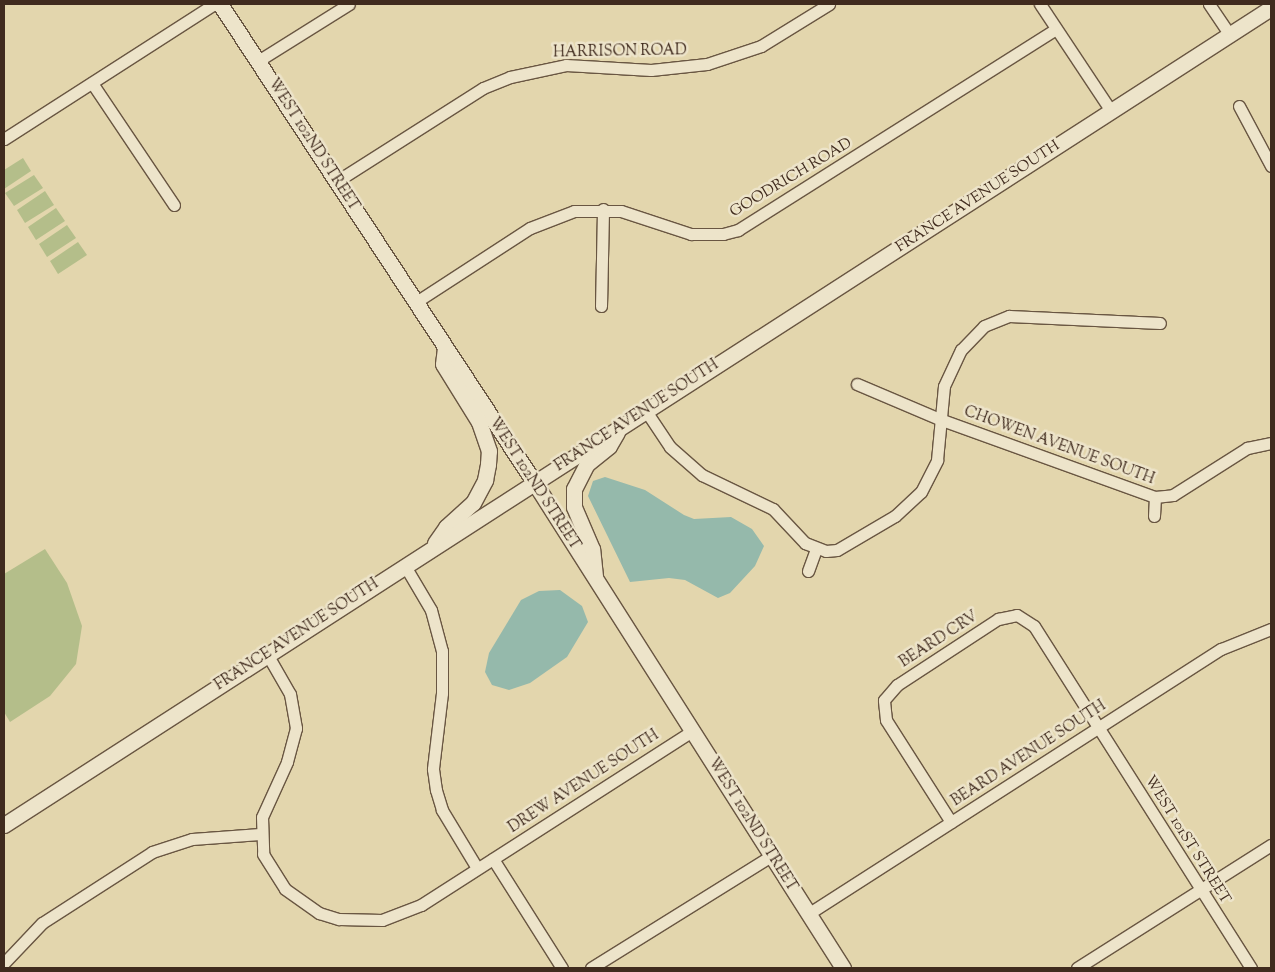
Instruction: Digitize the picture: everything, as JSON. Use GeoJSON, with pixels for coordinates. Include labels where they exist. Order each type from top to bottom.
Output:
{"type":"FeatureCollection","features":[{"type":"Feature","properties":{"kind":"main road","name":"WEST 102ND STREET"},"geometry":{"type":"LineString","coordinates":[[220,4],[534,482],[843,968]]}},
{"type":"Feature","properties":{"kind":"main road","name":"FRANCE AVENUE SOUTH"},"geometry":{"type":"LineString","coordinates":[[4,825],[1271,8]]}},
{"type":"Feature","properties":{"kind":"main road"},"geometry":{"type":"LineString","coordinates":[[433,548],[439,534],[473,504],[485,480],[489,450],[479,422],[443,364],[445,346]]}},
{"type":"Feature","properties":{"kind":"main road"},"geometry":{"type":"LineString","coordinates":[[595,578],[592,549],[574,508],[574,489],[587,464],[613,441],[618,428]]}},
{"type":"Feature","properties":{"kind":"street"},"geometry":{"type":"LineString","coordinates":[[4,139],[214,4]]}},
{"type":"Feature","properties":{"kind":"street"},"geometry":{"type":"LineString","coordinates":[[258,61],[349,4]]}},
{"type":"Feature","properties":{"kind":"street","name":"HARRISON ROAD"},"geometry":{"type":"LineString","coordinates":[[337,181],[483,88],[510,77],[566,65],[651,70],[707,64],[761,46],[829,4]]}},
{"type":"Feature","properties":{"kind":"street"},"geometry":{"type":"LineString","coordinates":[[1040,4],[1111,111]]}},
{"type":"Feature","properties":{"kind":"street"},"geometry":{"type":"LineString","coordinates":[[1209,4],[1230,35]]}},
{"type":"Feature","properties":{"kind":"street","name":"GOODRICH ROAD"},"geometry":{"type":"LineString","coordinates":[[416,302],[551,218],[574,211],[603,209],[643,217],[691,234],[722,234],[738,230],[1056,29]]}},
{"type":"Feature","properties":{"kind":"street"},"geometry":{"type":"LineString","coordinates":[[92,83],[174,205]]}},
{"type":"Feature","properties":{"kind":"street"},"geometry":{"type":"LineString","coordinates":[[1239,106],[1271,166]]}},
{"type":"Feature","properties":{"kind":"street"},"geometry":{"type":"LineString","coordinates":[[601,306],[603,209]]}},
{"type":"Feature","properties":{"kind":"street"},"geometry":{"type":"LineString","coordinates":[[646,411],[666,441],[685,462],[721,485],[773,509],[804,543],[816,549],[831,551],[847,546],[909,505],[921,492],[933,469],[942,420],[940,406],[951,368],[974,335],[996,320],[1023,316],[1160,323]]}},
{"type":"Feature","properties":{"kind":"street","name":"CHOWEN AVENUE SOUTH"},"geometry":{"type":"LineString","coordinates":[[858,384],[942,420],[1155,498],[1173,496],[1247,448],[1271,443]]}},
{"type":"Feature","properties":{"kind":"street"},"geometry":{"type":"LineString","coordinates":[[1154,516],[1155,498]]}},
{"type":"Feature","properties":{"kind":"street"},"geometry":{"type":"LineString","coordinates":[[808,571],[816,549]]}},
{"type":"Feature","properties":{"kind":"street"},"geometry":{"type":"LineString","coordinates":[[267,654],[290,694],[296,728],[287,762],[265,809],[260,834],[270,870],[284,889],[301,902],[319,913],[339,918],[378,920],[420,905],[478,868],[442,810],[436,790],[433,769],[442,693],[442,651],[431,610],[405,566]]}},
{"type":"Feature","properties":{"kind":"street","name":"BEARD CRV"},"geometry":{"type":"LineString","coordinates":[[951,822],[886,720],[884,700],[897,685],[998,619],[1017,615],[1034,626],[1098,728]]}},
{"type":"Feature","properties":{"kind":"street","name":"BEARD AVENUE SOUTH"},"geometry":{"type":"LineString","coordinates":[[808,914],[1221,649],[1271,629]]}},
{"type":"Feature","properties":{"kind":"street","name":"WEST 101ST STREET"},"geometry":{"type":"LineString","coordinates":[[1098,728],[1251,968]]}},
{"type":"Feature","properties":{"kind":"street","name":"DREW AVENUE SOUTH"},"geometry":{"type":"LineString","coordinates":[[478,868],[692,730]]}},
{"type":"Feature","properties":{"kind":"street"},"geometry":{"type":"LineString","coordinates":[[4,963],[42,923],[152,852],[192,839],[260,834]]}},
{"type":"Feature","properties":{"kind":"street"},"geometry":{"type":"LineString","coordinates":[[1077,968],[1271,845]]}},
{"type":"Feature","properties":{"kind":"street"},"geometry":{"type":"LineString","coordinates":[[591,968],[771,856]]}},
{"type":"Feature","properties":{"kind":"street"},"geometry":{"type":"LineString","coordinates":[[493,859],[562,968]]}},
{"type":"Feature","properties":{"kind":"green space"},"geometry":{"type":"Polygon","coordinates":[[[23,158],[31,171],[4,189],[4,170],[23,158]]]}},
{"type":"Feature","properties":{"kind":"green space"},"geometry":{"type":"Polygon","coordinates":[[[34,175],[43,188],[14,206],[5,193],[34,175]]]}},
{"type":"Feature","properties":{"kind":"green space"},"geometry":{"type":"Polygon","coordinates":[[[45,191],[54,205],[25,223],[17,210],[45,191]]]}},
{"type":"Feature","properties":{"kind":"green space"},"geometry":{"type":"Polygon","coordinates":[[[56,208],[65,221],[36,240],[28,227],[56,208]]]}},
{"type":"Feature","properties":{"kind":"green space"},"geometry":{"type":"Polygon","coordinates":[[[67,225],[76,238],[47,257],[39,244],[67,225]]]}},
{"type":"Feature","properties":{"kind":"green space"},"geometry":{"type":"Polygon","coordinates":[[[78,242],[87,255],[58,274],[50,261],[78,242]]]}},
{"type":"Feature","properties":{"kind":"green space"},"geometry":{"type":"Polygon","coordinates":[[[45,549],[67,583],[82,626],[76,664],[50,696],[10,722],[4,712],[4,574],[45,549]]]}},
{"type":"Feature","properties":{"kind":"shaded area"},"geometry":{"type":"Polygon","coordinates":[[[605,477],[645,490],[684,515],[694,519],[731,517],[752,529],[764,546],[755,566],[730,593],[718,598],[685,580],[669,578],[630,582],[588,496],[593,481],[605,477]]]}},
{"type":"Feature","properties":{"kind":"shaded area"},"geometry":{"type":"Polygon","coordinates":[[[560,590],[582,606],[588,622],[567,657],[530,683],[509,690],[492,685],[485,672],[489,653],[521,600],[539,591],[560,590]]]}}]}
